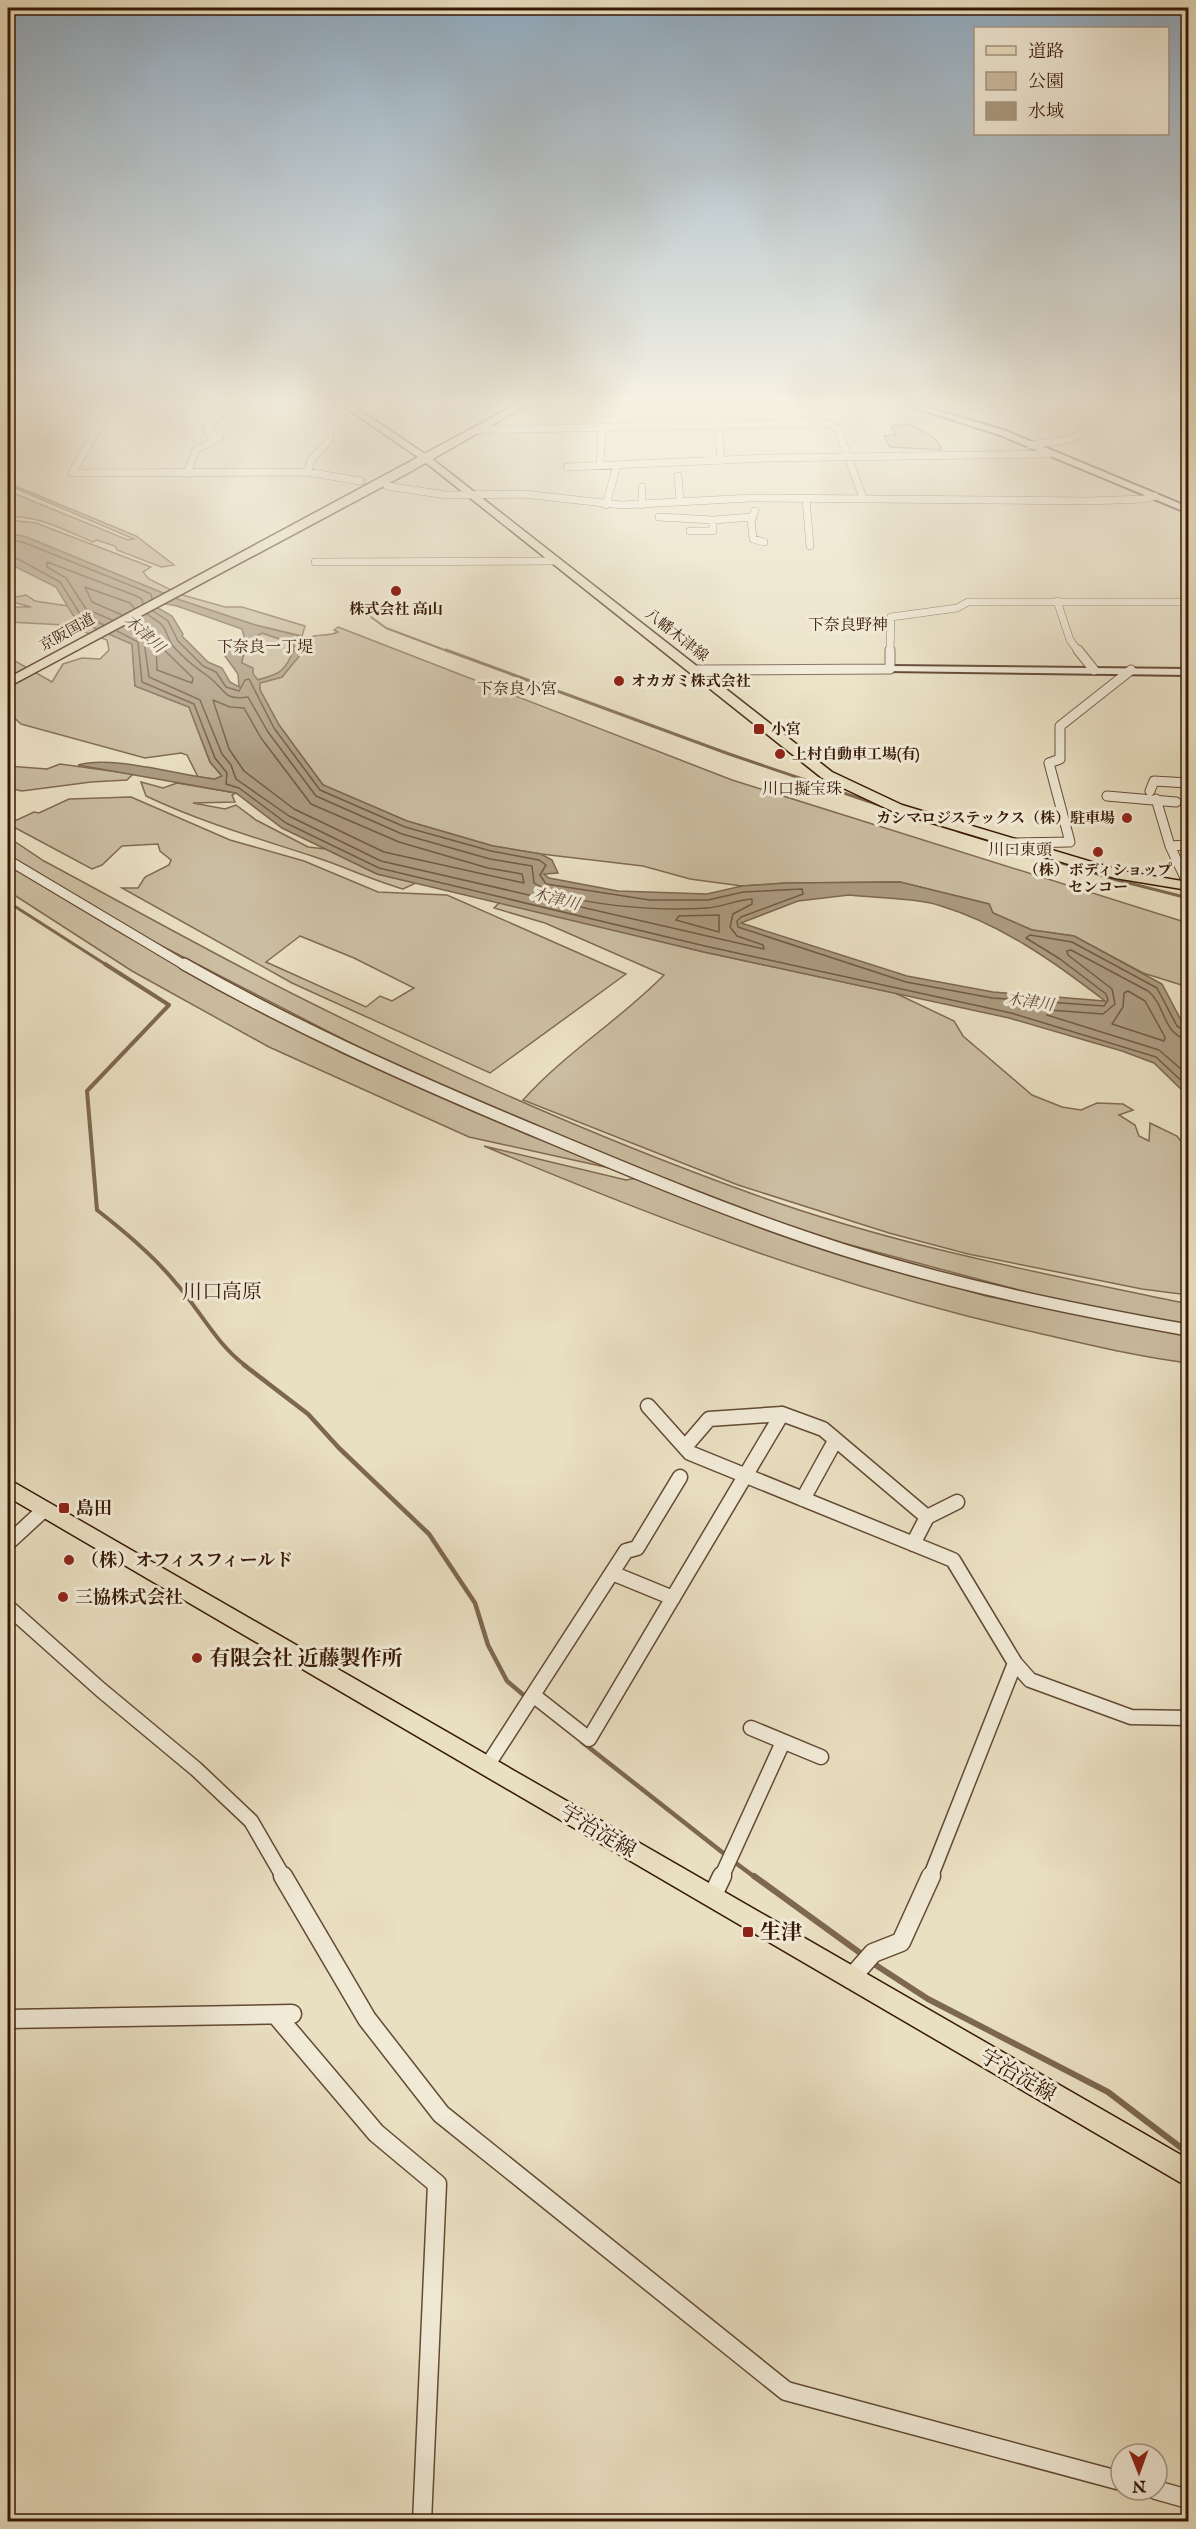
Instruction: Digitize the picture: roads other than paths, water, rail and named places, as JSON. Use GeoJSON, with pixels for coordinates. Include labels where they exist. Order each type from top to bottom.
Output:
{"type":"FeatureCollection","features":[{"type":"Feature","properties":{"kind":"highway","name":"京阪国道"},"geometry":{"type":"LineString","coordinates":[[8,675],[298,523]]}},
{"type":"Feature","properties":{"kind":"highway","name":"京阪国道"},"geometry":{"type":"LineString","coordinates":[[8,683],[210,569]]}},
{"type":"Feature","properties":{"kind":"main road","name":"八幡木津線"},"geometry":{"type":"LineString","coordinates":[[506,523],[697,670],[827,775],[848,787],[897,808],[1120,875],[1187,883]]}},
{"type":"Feature","properties":{"kind":"main road","name":"宇治淀線"},"geometry":{"type":"LineString","coordinates":[[8,1487],[1188,2174]]}},
{"type":"Feature","properties":{"kind":"street"},"geometry":{"type":"LineString","coordinates":[[690,531],[713,531],[713,523]]}},
{"type":"Feature","properties":{"kind":"street"},"geometry":{"type":"LineString","coordinates":[[751,523],[753,539],[764,542]]}},
{"type":"Feature","properties":{"kind":"street"},"geometry":{"type":"LineString","coordinates":[[808,523],[810,546]]}},
{"type":"Feature","properties":{"kind":"street"},"geometry":{"type":"LineString","coordinates":[[315,562],[553,561]]}},
{"type":"Feature","properties":{"kind":"street"},"geometry":{"type":"LineString","coordinates":[[1057,601],[1070,640],[1094,670]]}},
{"type":"Feature","properties":{"kind":"street"},"geometry":{"type":"LineString","coordinates":[[891,669],[891,617],[957,608],[968,602],[1188,602]]}},
{"type":"Feature","properties":{"kind":"street"},"geometry":{"type":"LineString","coordinates":[[697,670],[1188,672]]}},
{"type":"Feature","properties":{"kind":"street"},"geometry":{"type":"LineString","coordinates":[[1012,843],[1070,842],[1048,763],[1060,759],[1060,726],[1131,670]]}},
{"type":"Feature","properties":{"kind":"street"},"geometry":{"type":"LineString","coordinates":[[1145,779],[1170,846],[1187,883]]}},
{"type":"Feature","properties":{"kind":"street"},"geometry":{"type":"LineString","coordinates":[[1153,796],[1154,781],[1188,783]]}},
{"type":"Feature","properties":{"kind":"street"},"geometry":{"type":"LineString","coordinates":[[1107,796],[1153,796],[1176,802]]}},
{"type":"Feature","properties":{"kind":"street"},"geometry":{"type":"LineString","coordinates":[[1170,846],[1188,845]]}},
{"type":"Feature","properties":{"kind":"street"},"geometry":{"type":"LineString","coordinates":[[8,860],[197,972],[344,1049],[631,1172],[736,1213],[845,1250],[961,1282],[1088,1313],[1188,1330]]}},
{"type":"Feature","properties":{"kind":"street"},"geometry":{"type":"LineString","coordinates":[[648,1406],[690,1453],[953,1560],[1014,1664],[1030,1680],[1131,1716],[1188,1718]]}},
{"type":"Feature","properties":{"kind":"street"},"geometry":{"type":"LineString","coordinates":[[685,1447],[709,1419],[782,1414],[823,1429],[927,1517]]}},
{"type":"Feature","properties":{"kind":"street"},"geometry":{"type":"LineString","coordinates":[[533,1695],[590,1739],[782,1414]]}},
{"type":"Feature","properties":{"kind":"street"},"geometry":{"type":"LineString","coordinates":[[803,1499],[835,1441]]}},
{"type":"Feature","properties":{"kind":"street"},"geometry":{"type":"LineString","coordinates":[[486,1766],[626,1551],[637,1548],[680,1478]]}},
{"type":"Feature","properties":{"kind":"street"},"geometry":{"type":"LineString","coordinates":[[913,1544],[927,1517],[957,1502]]}},
{"type":"Feature","properties":{"kind":"street"},"geometry":{"type":"LineString","coordinates":[[8,1543],[45,1509]]}},
{"type":"Feature","properties":{"kind":"street"},"geometry":{"type":"LineString","coordinates":[[612,1573],[673,1598]]}},
{"type":"Feature","properties":{"kind":"street"},"geometry":{"type":"LineString","coordinates":[[8,1606],[101,1690],[196,1769],[251,1821],[367,2019],[441,2114],[760,2372],[786,2391],[1109,2478]]}},
{"type":"Feature","properties":{"kind":"street"},"geometry":{"type":"LineString","coordinates":[[851,1978],[873,1953],[901,1942],[963,1799],[1014,1664]]}},
{"type":"Feature","properties":{"kind":"street"},"geometry":{"type":"LineString","coordinates":[[751,1728],[821,1757]]}},
{"type":"Feature","properties":{"kind":"street"},"geometry":{"type":"LineString","coordinates":[[712,1897],[783,1742]]}},
{"type":"Feature","properties":{"kind":"street"},"geometry":{"type":"LineString","coordinates":[[8,2019],[284,2014],[375,2133],[437,2184],[422,2522]]}},
{"type":"Feature","properties":{"kind":"street"},"geometry":{"type":"LineString","coordinates":[[1169,2494],[1188,2499]]}},
{"type":"Feature","properties":{"kind":"water","name":"木津川"},"geometry":{"type":"Polygon","coordinates":[[[8,533],[26,537],[180,600],[255,625],[308,638],[310,643],[282,677],[260,683],[260,690],[279,725],[323,785],[407,821],[493,846],[541,854],[552,860],[558,873],[544,874],[549,878],[618,891],[707,894],[742,886],[786,883],[900,882],[989,904],[993,913],[1032,930],[1074,936],[1162,984],[1188,1029],[1188,1096],[1154,1063],[1122,1051],[1009,1018],[704,952],[377,874],[282,828],[236,793],[78,765],[108,762],[215,779],[222,776],[210,762],[189,707],[135,686],[132,644],[76,620],[56,587],[8,563],[8,533]],[[156,602],[158,608],[172,616],[182,636],[208,662],[222,668],[230,682],[239,687],[238,674],[225,656],[226,650],[244,637],[242,629],[177,606],[156,602]],[[262,633],[246,650],[242,663],[253,668],[253,674],[258,680],[281,671],[294,652],[294,644],[262,633]],[[849,895],[798,901],[741,923],[907,976],[993,992],[1105,1001],[1027,946],[985,923],[941,906],[908,900],[849,895]]]}},
{"type":"Feature","properties":{"kind":"waterway"},"geometry":{"type":"LineString","coordinates":[[371,617],[386,628],[450,652]]}},
{"type":"Feature","properties":{"kind":"waterway"},"geometry":{"type":"LineString","coordinates":[[446,650],[729,754],[885,807]]}},
{"type":"Feature","properties":{"kind":"waterway"},"geometry":{"type":"LineString","coordinates":[[958,831],[1117,880],[1188,898]]}},
{"type":"Feature","properties":{"kind":"waterway"},"geometry":{"type":"LineString","coordinates":[[8,902],[108,966]]}},
{"type":"Feature","properties":{"kind":"waterway"},"geometry":{"type":"LineString","coordinates":[[105,964],[169,1005],[87,1091],[97,1210],[157,1262],[226,1348],[246,1366]]}},
{"type":"Feature","properties":{"kind":"waterway"},"geometry":{"type":"LineString","coordinates":[[244,1365],[308,1414],[339,1448],[429,1534],[475,1603],[488,1645],[507,1681],[527,1698]]}},
{"type":"Feature","properties":{"kind":"waterway"},"geometry":{"type":"LineString","coordinates":[[582,1742],[727,1856]]}},
{"type":"Feature","properties":{"kind":"waterway"},"geometry":{"type":"LineString","coordinates":[[733,1861],[756,1878]]}},
{"type":"Feature","properties":{"kind":"waterway"},"geometry":{"type":"LineString","coordinates":[[754,1876],[863,1955]]}},
{"type":"Feature","properties":{"kind":"waterway"},"geometry":{"type":"LineString","coordinates":[[871,1962],[928,1999],[1108,2092],[1188,2153]]}},
{"type":"Feature","properties":{"kind":"place","name":"株式会社 高山"},"geometry":{"type":"Point","coordinates":[396,591]}},
{"type":"Feature","properties":{"kind":"place","name":"オカガミ株式会社"},"geometry":{"type":"Point","coordinates":[619,681]}},
{"type":"Feature","properties":{"kind":"place","name":"小宮"},"geometry":{"type":"Point","coordinates":[759,729]}},
{"type":"Feature","properties":{"kind":"place","name":"上村自動車工場(有)"},"geometry":{"type":"Point","coordinates":[780,754]}},
{"type":"Feature","properties":{"kind":"place","name":"カシマロジステックス（株）駐車場"},"geometry":{"type":"Point","coordinates":[1127,818]}},
{"type":"Feature","properties":{"kind":"place","name":"（株）ボディショップ センコー"},"geometry":{"type":"Point","coordinates":[1098,852]}},
{"type":"Feature","properties":{"kind":"place","name":"島田"},"geometry":{"type":"Point","coordinates":[64,1508]}},
{"type":"Feature","properties":{"kind":"place","name":"（株）オフィスフィールド"},"geometry":{"type":"Point","coordinates":[69,1560]}},
{"type":"Feature","properties":{"kind":"place","name":"三協株式会社"},"geometry":{"type":"Point","coordinates":[63,1597]}},
{"type":"Feature","properties":{"kind":"place","name":"有限会社 近藤製作所"},"geometry":{"type":"Point","coordinates":[197,1658]}},
{"type":"Feature","properties":{"kind":"place","name":"生津"},"geometry":{"type":"Point","coordinates":[748,1932]}},
{"type":"Feature","properties":{"kind":"district","name":"下奈良野神"},"geometry":{"type":"Point","coordinates":[848,624]}},
{"type":"Feature","properties":{"kind":"district","name":"下奈良一丁堤"},"geometry":{"type":"Point","coordinates":[265,646]}},
{"type":"Feature","properties":{"kind":"district","name":"下奈良小宮"},"geometry":{"type":"Point","coordinates":[517,688]}},
{"type":"Feature","properties":{"kind":"district","name":"川口擬宝珠"},"geometry":{"type":"Point","coordinates":[802,788]}},
{"type":"Feature","properties":{"kind":"district","name":"川口東頭"},"geometry":{"type":"Point","coordinates":[1020,849]}},
{"type":"Feature","properties":{"kind":"district","name":"川口高原"},"geometry":{"type":"Point","coordinates":[222,1291]}}]}
